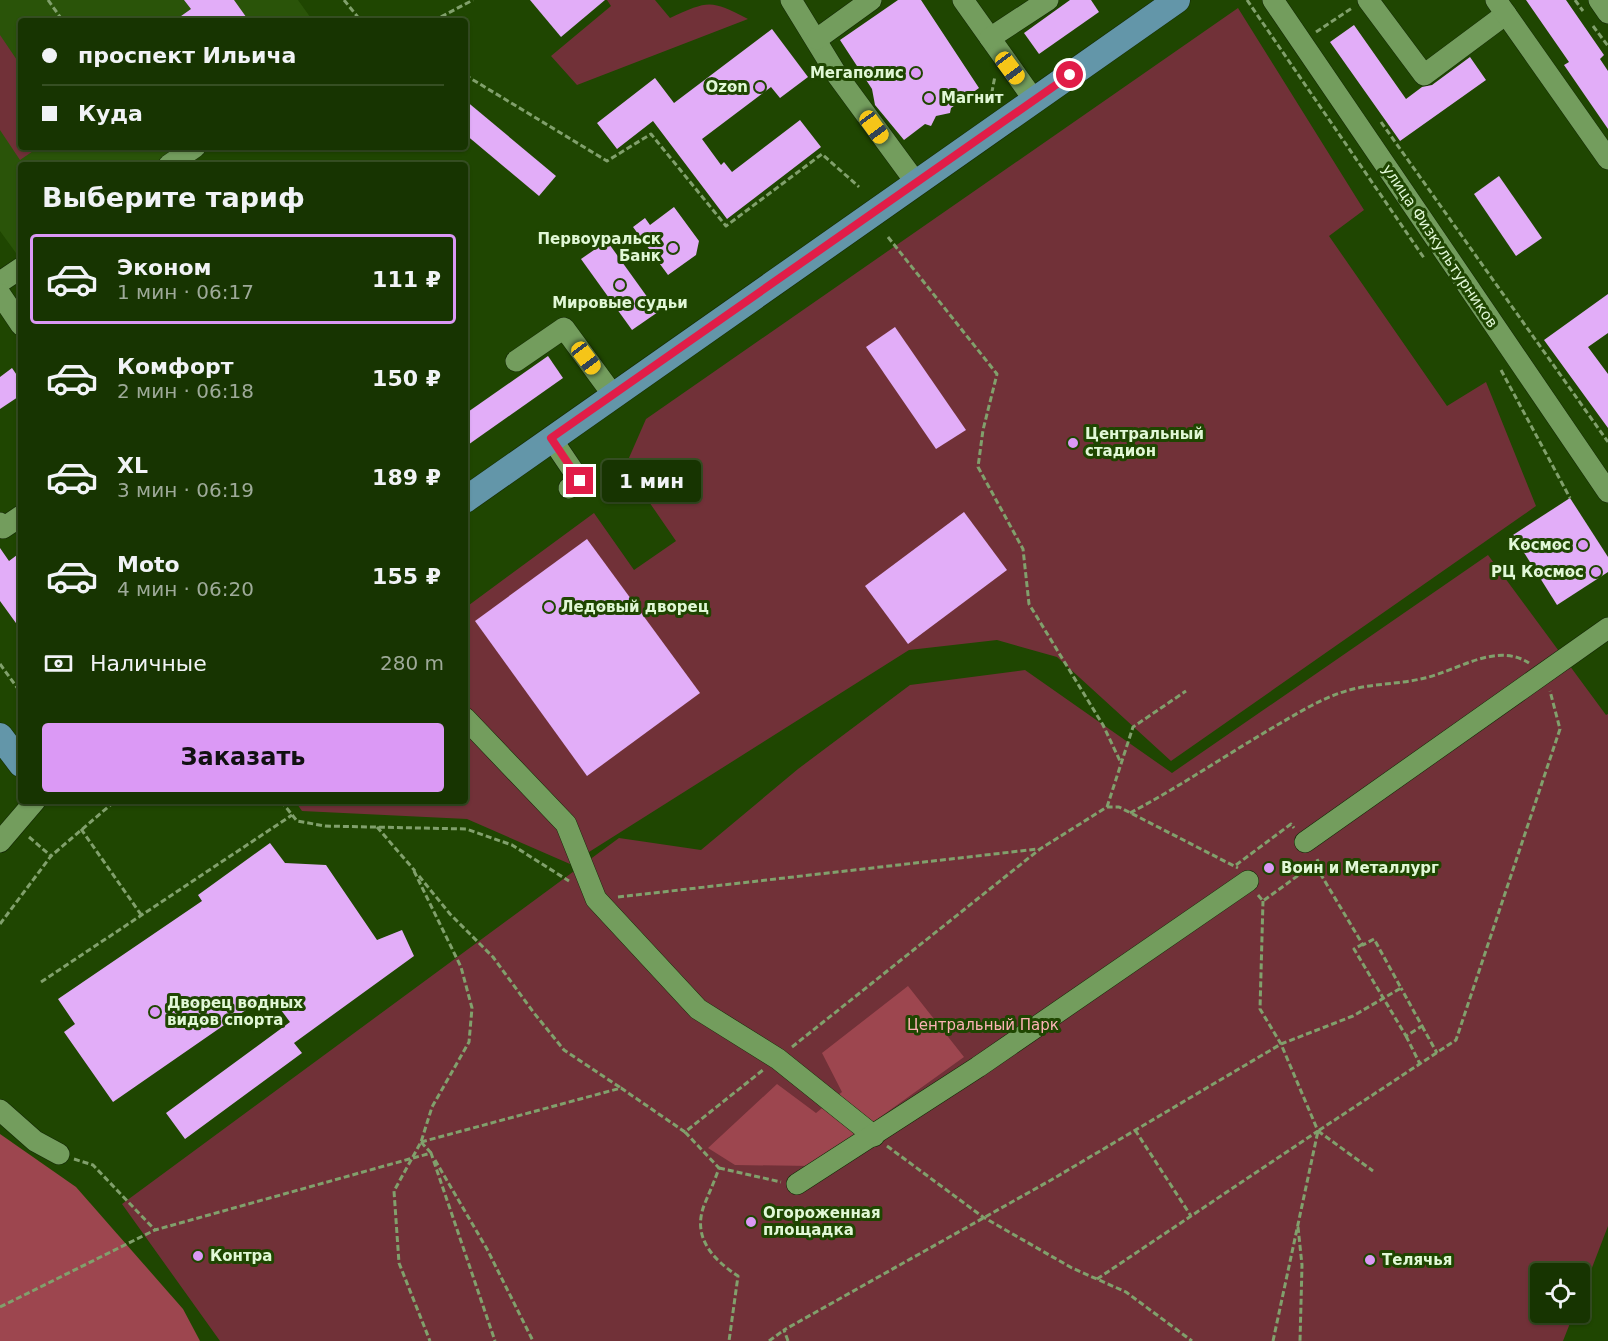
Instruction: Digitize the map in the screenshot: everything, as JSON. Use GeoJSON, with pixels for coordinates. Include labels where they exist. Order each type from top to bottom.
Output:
{"type":"FeatureCollection","features":[{"type":"Feature","properties":{"kind":"main road"},"geometry":{"type":"LineString","coordinates":[[468,498],[1177,0]]}},
{"type":"Feature","properties":{"kind":"main road"},"geometry":{"type":"LineString","coordinates":[[0,736],[18,760]]}},
{"type":"Feature","properties":{"kind":"street"},"geometry":{"type":"LineString","coordinates":[[791,0],[837,75],[917,184]]}},
{"type":"Feature","properties":{"kind":"street"},"geometry":{"type":"LineString","coordinates":[[817,39],[871,0]]}},
{"type":"Feature","properties":{"kind":"street"},"geometry":{"type":"LineString","coordinates":[[963,0],[1034,100]]}},
{"type":"Feature","properties":{"kind":"street"},"geometry":{"type":"LineString","coordinates":[[990,38],[1048,0]]}},
{"type":"Feature","properties":{"kind":"street","name":"улица Физкультурников"},"geometry":{"type":"LineString","coordinates":[[1273,0],[1608,492]]}},
{"type":"Feature","properties":{"kind":"street"},"geometry":{"type":"LineString","coordinates":[[1599,0],[1608,13]]}},
{"type":"Feature","properties":{"kind":"street"},"geometry":{"type":"LineString","coordinates":[[1362,3],[1424,75],[1499,4],[1608,159]]}},
{"type":"Feature","properties":{"kind":"street"},"geometry":{"type":"LineString","coordinates":[[173,162],[191,150]]}},
{"type":"Feature","properties":{"kind":"street"},"geometry":{"type":"LineString","coordinates":[[0,282],[18,270]]}},
{"type":"Feature","properties":{"kind":"street"},"geometry":{"type":"LineString","coordinates":[[0,294],[18,321]]}},
{"type":"Feature","properties":{"kind":"street"},"geometry":{"type":"LineString","coordinates":[[516,361],[564,328],[614,395]]}},
{"type":"Feature","properties":{"kind":"street"},"geometry":{"type":"LineString","coordinates":[[551,438],[580,481],[569,488]]}},
{"type":"Feature","properties":{"kind":"street"},"geometry":{"type":"LineString","coordinates":[[0,523],[3,528],[18,518]]}},
{"type":"Feature","properties":{"kind":"street"},"geometry":{"type":"LineString","coordinates":[[1305,842],[1545,674],[1608,627]]}},
{"type":"Feature","properties":{"kind":"street"},"geometry":{"type":"LineString","coordinates":[[468,721],[566,824],[596,899],[698,1009],[778,1059],[874,1136]]}},
{"type":"Feature","properties":{"kind":"street"},"geometry":{"type":"LineString","coordinates":[[0,842],[32,804]]}},
{"type":"Feature","properties":{"kind":"street"},"geometry":{"type":"LineString","coordinates":[[797,1184],[874,1136],[1242,873]]}},
{"type":"Feature","properties":{"kind":"street"},"geometry":{"type":"LineString","coordinates":[[0,1110],[35,1141],[59,1154]]}},
{"type":"Feature","properties":{"kind":"path"},"geometry":{"type":"LineString","coordinates":[[48,0],[61,18]]}},
{"type":"Feature","properties":{"kind":"path"},"geometry":{"type":"LineString","coordinates":[[344,0],[359,18]]}},
{"type":"Feature","properties":{"kind":"path"},"geometry":{"type":"LineString","coordinates":[[439,18],[473,0]]}},
{"type":"Feature","properties":{"kind":"path"},"geometry":{"type":"LineString","coordinates":[[1247,0],[1426,260]]}},
{"type":"Feature","properties":{"kind":"path"},"geometry":{"type":"LineString","coordinates":[[1310,24],[1316,32],[1362,3]]}},
{"type":"Feature","properties":{"kind":"path"},"geometry":{"type":"LineString","coordinates":[[468,77],[607,161],[651,134],[726,226],[822,154],[859,188]]}},
{"type":"Feature","properties":{"kind":"path"},"geometry":{"type":"LineString","coordinates":[[1379,120],[1608,442]]}},
{"type":"Feature","properties":{"kind":"path"},"geometry":{"type":"LineString","coordinates":[[888,237],[997,374],[983,430],[978,467],[1023,549],[1029,604],[1103,725],[1121,763]]}},
{"type":"Feature","properties":{"kind":"path"},"geometry":{"type":"LineString","coordinates":[[1499,366],[1570,498]]}},
{"type":"Feature","properties":{"kind":"path"},"geometry":{"type":"LineString","coordinates":[[1097,1279],[1456,1040],[1560,729],[1545,674],[1518,656],[1485,657],[1426,678],[1378,684],[1340,693],[1264,733],[1130,813]]}},
{"type":"Feature","properties":{"kind":"path"},"geometry":{"type":"LineString","coordinates":[[0,664],[18,689]]}},
{"type":"Feature","properties":{"kind":"path"},"geometry":{"type":"LineString","coordinates":[[1107,807],[1133,727],[1186,691]]}},
{"type":"Feature","properties":{"kind":"path"},"geometry":{"type":"LineString","coordinates":[[0,924],[51,856],[111,804]]}},
{"type":"Feature","properties":{"kind":"path"},"geometry":{"type":"LineString","coordinates":[[283,804],[297,821],[325,826],[466,829],[512,845],[596,899],[1040,849]]}},
{"type":"Feature","properties":{"kind":"path"},"geometry":{"type":"LineString","coordinates":[[685,1132],[1040,849],[1107,807],[1119,807],[1242,873],[1263,901],[1260,1010],[1281,1044],[1318,1131],[1373,1171]]}},
{"type":"Feature","properties":{"kind":"path"},"geometry":{"type":"LineString","coordinates":[[41,982],[292,815]]}},
{"type":"Feature","properties":{"kind":"path"},"geometry":{"type":"LineString","coordinates":[[1242,873],[1291,824],[1318,861],[1263,901]]}},
{"type":"Feature","properties":{"kind":"path"},"geometry":{"type":"LineString","coordinates":[[377,826],[450,914],[493,957],[564,1050],[685,1132],[719,1168],[760,1179],[797,1184]]}},
{"type":"Feature","properties":{"kind":"path"},"geometry":{"type":"LineString","coordinates":[[81,829],[142,916]]}},
{"type":"Feature","properties":{"kind":"path"},"geometry":{"type":"LineString","coordinates":[[1314,863],[1363,944]]}},
{"type":"Feature","properties":{"kind":"path"},"geometry":{"type":"LineString","coordinates":[[414,871],[461,967],[472,1008],[469,1042],[432,1107],[421,1142],[394,1191],[399,1263],[430,1341]]}},
{"type":"Feature","properties":{"kind":"path"},"geometry":{"type":"LineString","coordinates":[[1420,1064],[1384,998],[1354,950],[1363,944],[1374,939],[1437,1053]]}},
{"type":"Feature","properties":{"kind":"path"},"geometry":{"type":"LineString","coordinates":[[769,1341],[784,1330],[1281,1044],[1353,1016],[1401,988]]}},
{"type":"Feature","properties":{"kind":"path"},"geometry":{"type":"LineString","coordinates":[[1406,1036],[1422,1026]]}},
{"type":"Feature","properties":{"kind":"path"},"geometry":{"type":"LineString","coordinates":[[421,1142],[621,1088]]}},
{"type":"Feature","properties":{"kind":"path"},"geometry":{"type":"LineString","coordinates":[[1135,1130],[1191,1216]]}},
{"type":"Feature","properties":{"kind":"path"},"geometry":{"type":"LineString","coordinates":[[1273,1341],[1318,1131]]}},
{"type":"Feature","properties":{"kind":"path"},"geometry":{"type":"LineString","coordinates":[[874,1136],[983,1217],[1072,1268],[1126,1292],[1192,1341]]}},
{"type":"Feature","properties":{"kind":"path"},"geometry":{"type":"LineString","coordinates":[[421,1142],[431,1153],[487,1249],[533,1341]]}},
{"type":"Feature","properties":{"kind":"path"},"geometry":{"type":"LineString","coordinates":[[0,1307],[155,1230],[431,1153]]}},
{"type":"Feature","properties":{"kind":"path"},"geometry":{"type":"LineString","coordinates":[[431,1153],[459,1242],[495,1341]]}},
{"type":"Feature","properties":{"kind":"path"},"geometry":{"type":"LineString","coordinates":[[59,1154],[93,1165],[155,1230]]}},
{"type":"Feature","properties":{"kind":"path"},"geometry":{"type":"LineString","coordinates":[[719,1168],[712,1191],[705,1203],[702,1232],[706,1247],[721,1265],[738,1276],[729,1341]]}},
{"type":"Feature","properties":{"kind":"path"},"geometry":{"type":"LineString","coordinates":[[1298,1222],[1302,1265],[1300,1341]]}},
{"type":"Feature","properties":{"kind":"path"},"geometry":{"type":"LineString","coordinates":[[784,1330],[788,1341]]}},
{"type":"Feature","properties":{"kind":"shaded area"},"geometry":{"type":"Polygon","coordinates":[[[0,0],[298,0],[311,18],[18,18],[18,150],[183,150],[166,162],[18,162],[18,256],[0,231],[0,0]]]}},
{"type":"Feature","properties":{"kind":"shaded area"},"geometry":{"type":"Polygon","coordinates":[[[908,986],[964,1057],[812,1166],[735,1165],[708,1148],[777,1084],[816,1113],[842,1092],[822,1053],[908,986]]]}},
{"type":"Feature","properties":{"kind":"shaded area"},"geometry":{"type":"Polygon","coordinates":[[[0,1134],[76,1187],[183,1309],[200,1341],[0,1341],[0,1134]]]}},
{"type":"Feature","properties":{"kind":"green space"},"geometry":{"type":"Polygon","coordinates":[[[607,0],[655,0],[670,18],[702,5],[710,5],[725,8],[748,19],[577,85],[551,56],[611,6],[607,0]]]}},
{"type":"Feature","properties":{"kind":"green space","name":"Центральный стадион"},"geometry":{"type":"Polygon","coordinates":[[[1238,8],[1364,210],[1329,236],[1447,406],[1486,382],[1536,506],[1171,761],[1057,657],[997,640],[909,650],[570,864],[467,819],[302,811],[297,804],[468,804],[468,606],[594,513],[634,570],[676,541],[625,467],[646,419],[1238,8]]]}},
{"type":"Feature","properties":{"kind":"green space"},"geometry":{"type":"Polygon","coordinates":[[[0,35],[18,62],[18,150],[35,150],[20,160],[0,130],[0,35]]]}},
{"type":"Feature","properties":{"kind":"green space","name":"Центральный Парк"},"geometry":{"type":"Polygon","coordinates":[[[1488,555],[1606,715],[1608,714],[1608,1226],[1590,1273],[1590,1263],[1530,1263],[1530,1323],[1570,1323],[1563,1341],[220,1341],[122,1204],[619,838],[701,850],[798,769],[910,685],[1025,670],[1172,773],[1488,555]]]}},
{"type":"Feature","properties":{"kind":"building"},"geometry":{"type":"Polygon","coordinates":[[[184,0],[234,0],[247,18],[178,18],[191,9],[184,0]]]}},
{"type":"Feature","properties":{"kind":"building"},"geometry":{"type":"Polygon","coordinates":[[[530,0],[605,0],[561,37],[530,0]]]}},
{"type":"Feature","properties":{"kind":"building","name":"Мегаполис"},"geometry":{"type":"Polygon","coordinates":[[[898,0],[921,0],[979,88],[951,108],[950,113],[936,116],[931,126],[925,124],[904,140],[875,105],[872,89],[840,40],[898,0]]]}},
{"type":"Feature","properties":{"kind":"building"},"geometry":{"type":"Polygon","coordinates":[[[1070,0],[1091,0],[1099,12],[1039,54],[1024,33],[1070,0]]]}},
{"type":"Feature","properties":{"kind":"building"},"geometry":{"type":"Polygon","coordinates":[[[1526,0],[1566,0],[1604,55],[1600,59],[1608,71],[1608,129],[1564,65],[1569,62],[1526,0]]]}},
{"type":"Feature","properties":{"kind":"building"},"geometry":{"type":"Polygon","coordinates":[[[1354,25],[1406,99],[1422,87],[1432,85],[1470,57],[1486,80],[1400,141],[1330,42],[1354,25]]]}},
{"type":"Feature","properties":{"kind":"building"},"geometry":{"type":"Polygon","coordinates":[[[772,29],[808,77],[780,98],[771,87],[702,139],[721,165],[724,162],[732,172],[800,120],[821,147],[727,219],[653,121],[617,149],[597,123],[655,78],[674,103],[772,29]]]}},
{"type":"Feature","properties":{"kind":"building"},"geometry":{"type":"Polygon","coordinates":[[[468,103],[556,176],[539,196],[468,137],[468,103]]]}},
{"type":"Feature","properties":{"kind":"building"},"geometry":{"type":"Polygon","coordinates":[[[1499,176],[1542,238],[1516,256],[1474,194],[1499,176]]]}},
{"type":"Feature","properties":{"kind":"building","name":"Первоуральск Банк"},"geometry":{"type":"Polygon","coordinates":[[[674,207],[699,241],[696,255],[668,275],[633,227],[645,218],[650,225],[674,207]]]}},
{"type":"Feature","properties":{"kind":"building"},"geometry":{"type":"Polygon","coordinates":[[[607,241],[658,312],[632,330],[581,259],[607,241]]]}},
{"type":"Feature","properties":{"kind":"building"},"geometry":{"type":"Polygon","coordinates":[[[1608,294],[1608,333],[1588,347],[1608,374],[1608,428],[1544,340],[1608,294]]]}},
{"type":"Feature","properties":{"kind":"building"},"geometry":{"type":"Polygon","coordinates":[[[895,327],[966,430],[936,449],[866,347],[895,327]]]}},
{"type":"Feature","properties":{"kind":"building"},"geometry":{"type":"Polygon","coordinates":[[[548,356],[563,378],[468,445],[468,412],[548,356]]]}},
{"type":"Feature","properties":{"kind":"building"},"geometry":{"type":"Polygon","coordinates":[[[12,368],[18,377],[18,397],[0,409],[0,377],[12,368]]]}},
{"type":"Feature","properties":{"kind":"building"},"geometry":{"type":"Polygon","coordinates":[[[1570,498],[1608,557],[1608,572],[1557,605],[1513,535],[1570,498]]]}},
{"type":"Feature","properties":{"kind":"building"},"geometry":{"type":"Polygon","coordinates":[[[964,512],[1007,570],[908,644],[865,586],[964,512]]]}},
{"type":"Feature","properties":{"kind":"building"},"geometry":{"type":"Polygon","coordinates":[[[587,539],[700,693],[587,776],[475,621],[587,539]]]}},
{"type":"Feature","properties":{"kind":"building"},"geometry":{"type":"Polygon","coordinates":[[[0,548],[9,561],[18,554],[18,626],[0,601],[0,548]]]}},
{"type":"Feature","properties":{"kind":"building"},"geometry":{"type":"Polygon","coordinates":[[[270,843],[285,863],[326,865],[377,940],[402,930],[414,956],[294,1043],[302,1053],[185,1139],[166,1113],[290,1022],[269,994],[113,1102],[64,1032],[75,1024],[58,999],[202,901],[198,895],[270,843]]]}},
{"type":"Feature","properties":{"kind":"place","name":"Мегаполис"},"geometry":{"type":"Point","coordinates":[916,73]}},
{"type":"Feature","properties":{"kind":"place","name":"Ozon"},"geometry":{"type":"Point","coordinates":[760,87]}},
{"type":"Feature","properties":{"kind":"place","name":"Магнит"},"geometry":{"type":"Point","coordinates":[929,98]}},
{"type":"Feature","properties":{"kind":"place","name":"Первоуральск Банк"},"geometry":{"type":"Point","coordinates":[673,248]}},
{"type":"Feature","properties":{"kind":"place","name":"Мировые судьи"},"geometry":{"type":"Point","coordinates":[620,285]}},
{"type":"Feature","properties":{"kind":"place","name":"Центральный стадион"},"geometry":{"type":"Point","coordinates":[1073,443]}},
{"type":"Feature","properties":{"kind":"place","name":"Космос"},"geometry":{"type":"Point","coordinates":[1583,545]}},
{"type":"Feature","properties":{"kind":"place","name":"РЦ Космос"},"geometry":{"type":"Point","coordinates":[1596,572]}},
{"type":"Feature","properties":{"kind":"place","name":"Ледовый дворец"},"geometry":{"type":"Point","coordinates":[549,607]}},
{"type":"Feature","properties":{"kind":"place","name":"Воин и Металлург"},"geometry":{"type":"Point","coordinates":[1269,868]}},
{"type":"Feature","properties":{"kind":"place","name":"Дворец водных видов спорта"},"geometry":{"type":"Point","coordinates":[155,1012]}},
{"type":"Feature","properties":{"kind":"place","name":"Огороженная площадка"},"geometry":{"type":"Point","coordinates":[751,1222]}},
{"type":"Feature","properties":{"kind":"place","name":"Контра"},"geometry":{"type":"Point","coordinates":[198,1256]}},
{"type":"Feature","properties":{"kind":"place","name":"Телячья"},"geometry":{"type":"Point","coordinates":[1370,1260]}},
{"type":"Feature","properties":{"kind":"route"},"geometry":{"type":"LineString","coordinates":[[580,481],[551,438],[1070,75]]}}]}
